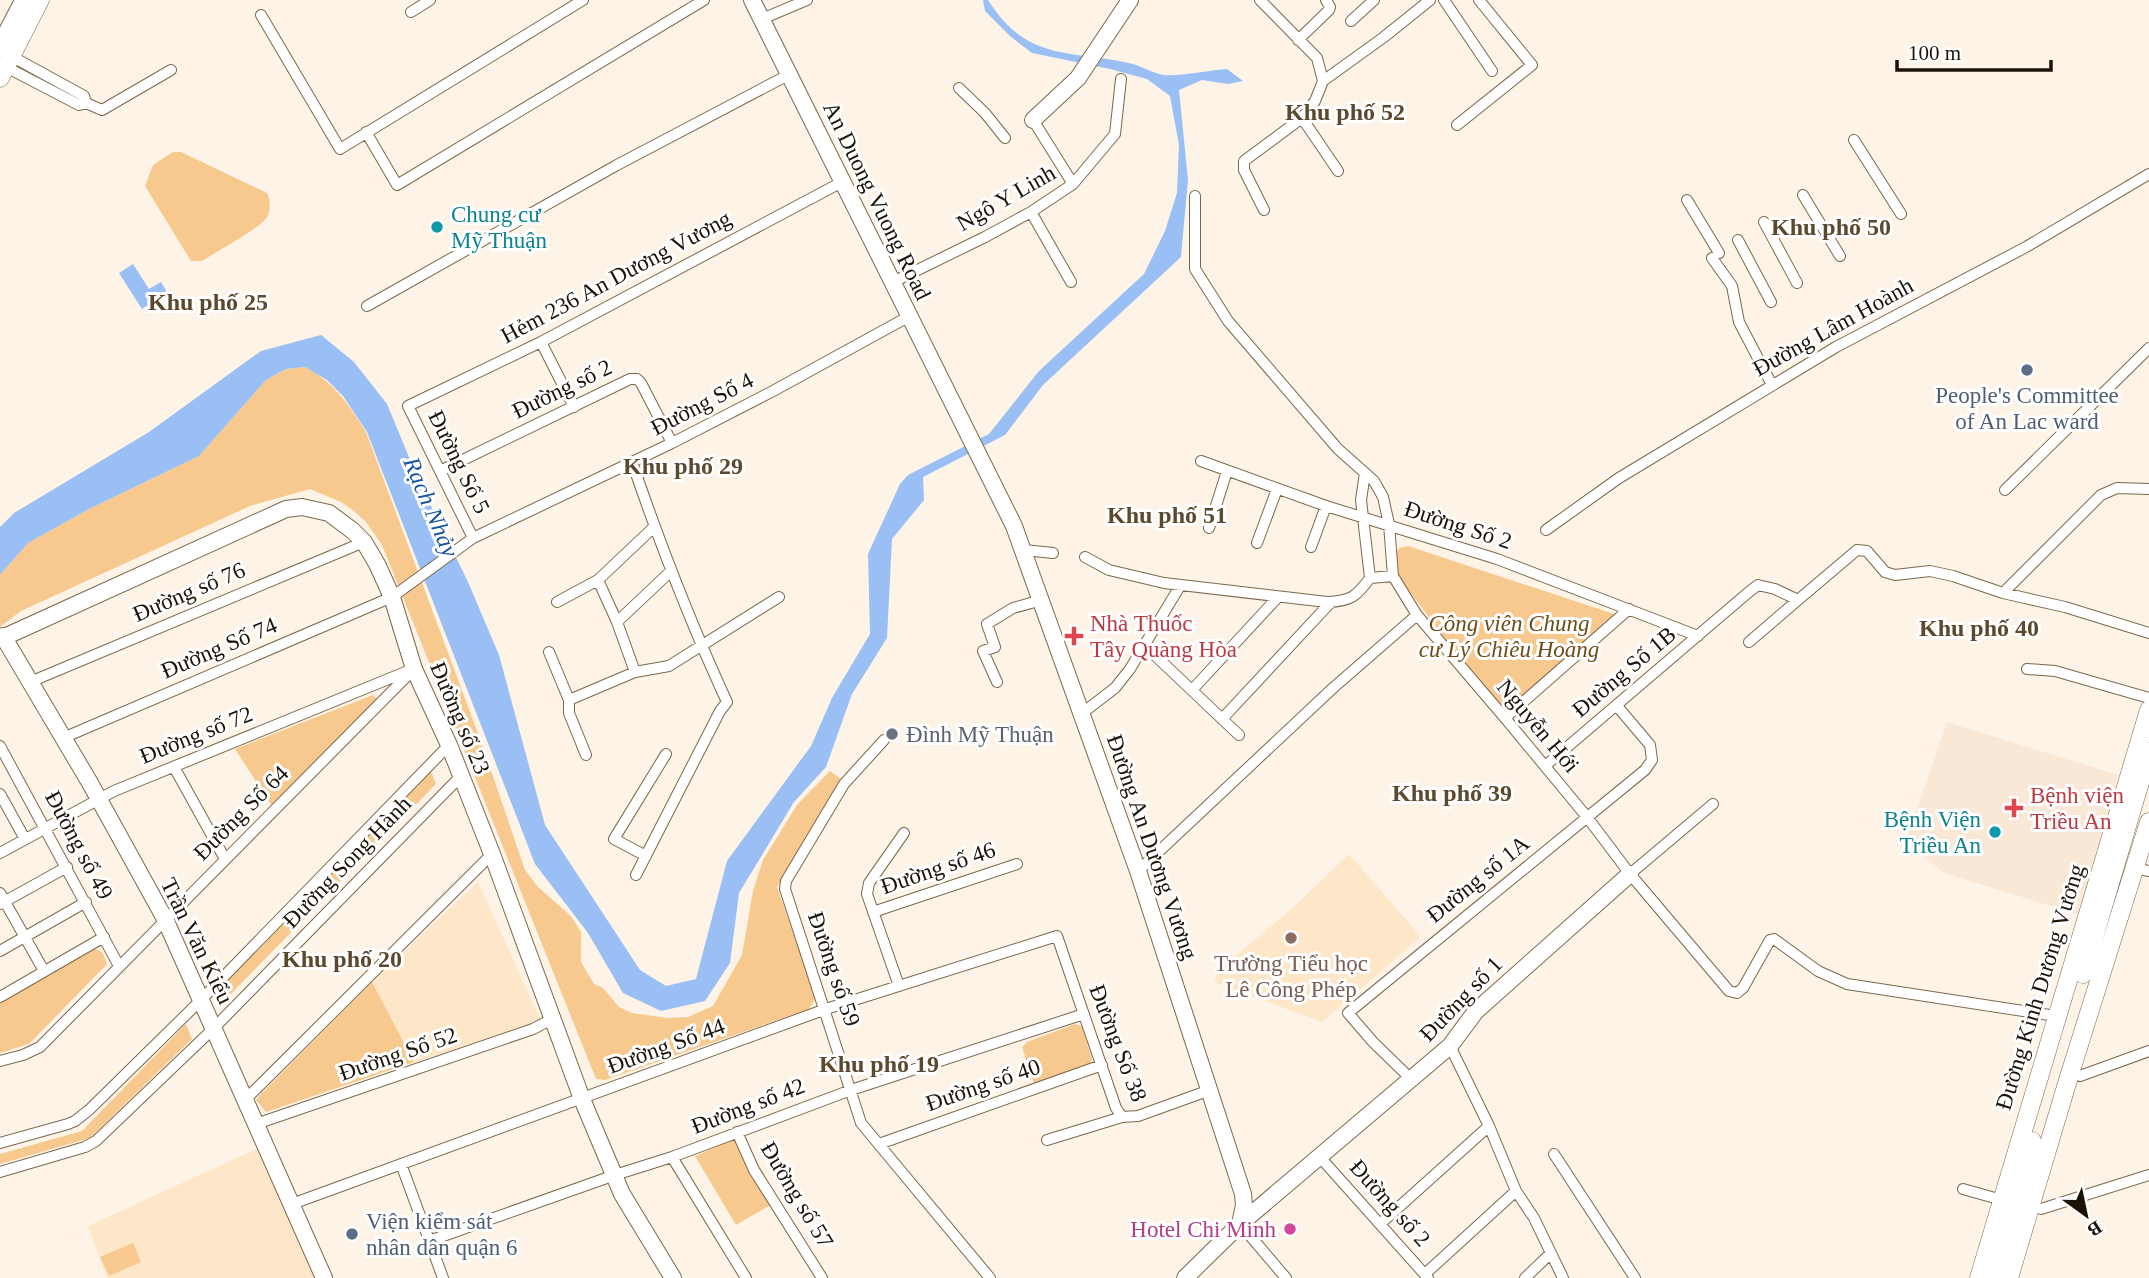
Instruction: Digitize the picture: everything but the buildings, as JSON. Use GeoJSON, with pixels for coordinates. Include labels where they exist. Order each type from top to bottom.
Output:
{"type":"FeatureCollection","features":[{"type":"Feature","properties":{"kind":"highway"},"geometry":{"type":"LineString","coordinates":[[4,62],[25,0]]}},
{"type":"Feature","properties":{"kind":"main road"},"geometry":{"type":"LineString","coordinates":[[4,62],[40,0]]}},
{"type":"Feature","properties":{"kind":"main road","name":"Đường Kinh Dương Vương"},"geometry":{"type":"LineString","coordinates":[[2009,1278],[2039,1097],[2056,1016],[2135,801],[2149,710]]}},
{"type":"Feature","properties":{"kind":"main road","name":"Đường Kinh Dương Vương"},"geometry":{"type":"LineString","coordinates":[[2039,1097],[2149,752]]}},
{"type":"Feature","properties":{"kind":"main road","name":"Đường Kinh Dương Vương"},"geometry":{"type":"LineString","coordinates":[[1992,1278],[2074,1078],[2144,866],[2149,822]]}},
{"type":"Feature","properties":{"kind":"main road","name":"Đường Kinh Dương Vương"},"geometry":{"type":"LineString","coordinates":[[1979,1278],[2022,1205]]}},
{"type":"Feature","properties":{"kind":"main road","name":"Đường Kinh Dương Vương"},"geometry":{"type":"LineString","coordinates":[[2022,1205],[2022,1278]]}},
{"type":"Feature","properties":{"kind":"street"},"geometry":{"type":"LineString","coordinates":[[411,12],[430,0]]}},
{"type":"Feature","properties":{"kind":"street"},"geometry":{"type":"LineString","coordinates":[[261,15],[340,149],[583,0]]}},
{"type":"Feature","properties":{"kind":"street"},"geometry":{"type":"LineString","coordinates":[[366,132],[397,185],[704,0]]}},
{"type":"Feature","properties":{"kind":"street","name":"An Duong Vuong Road"},"geometry":{"type":"LineString","coordinates":[[752,0],[962,422]]}},
{"type":"Feature","properties":{"kind":"street"},"geometry":{"type":"LineString","coordinates":[[762,19],[807,0]]}},
{"type":"Feature","properties":{"kind":"street"},"geometry":{"type":"LineString","coordinates":[[1073,184],[1033,120],[1071,86],[1085,69],[1130,0]]}},
{"type":"Feature","properties":{"kind":"street"},"geometry":{"type":"LineString","coordinates":[[1260,0],[1317,58],[1323,81]]}},
{"type":"Feature","properties":{"kind":"street"},"geometry":{"type":"LineString","coordinates":[[1298,40],[1329,10],[1326,0]]}},
{"type":"Feature","properties":{"kind":"street"},"geometry":{"type":"LineString","coordinates":[[1351,20],[1374,0]]}},
{"type":"Feature","properties":{"kind":"street"},"geometry":{"type":"LineString","coordinates":[[1264,210],[1243,166],[1244,161],[1302,118],[1315,101],[1323,81],[1430,0]]}},
{"type":"Feature","properties":{"kind":"street"},"geometry":{"type":"LineString","coordinates":[[1444,0],[1492,71]]}},
{"type":"Feature","properties":{"kind":"street"},"geometry":{"type":"LineString","coordinates":[[1457,125],[1532,65],[1479,0]]}},
{"type":"Feature","properties":{"kind":"street"},"geometry":{"type":"LineString","coordinates":[[4,62],[28,72],[79,105],[86,103],[102,110],[171,70]]}},
{"type":"Feature","properties":{"kind":"street"},"geometry":{"type":"LineString","coordinates":[[367,306],[605,172],[790,74]]}},
{"type":"Feature","properties":{"kind":"street","name":"Ngô Y Linh"},"geometry":{"type":"LineString","coordinates":[[891,283],[1031,212],[1073,184],[1115,134],[1121,79]]}},
{"type":"Feature","properties":{"kind":"street"},"geometry":{"type":"LineString","coordinates":[[959,88],[985,113],[1005,138]]}},
{"type":"Feature","properties":{"kind":"street"},"geometry":{"type":"LineString","coordinates":[[1302,118],[1338,171]]}},
{"type":"Feature","properties":{"kind":"street"},"geometry":{"type":"LineString","coordinates":[[1854,140],[1901,214]]}},
{"type":"Feature","properties":{"kind":"street","name":"Đường Lâm Hoành"},"geometry":{"type":"LineString","coordinates":[[1546,530],[1619,478],[1836,347],[2026,247],[2149,174]]}},
{"type":"Feature","properties":{"kind":"street","name":"Hẻm 236 An Dương Vương"},"geometry":{"type":"LineString","coordinates":[[408,406],[541,342],[842,182]]}},
{"type":"Feature","properties":{"kind":"street"},"geometry":{"type":"LineString","coordinates":[[1803,195],[1840,257]]}},
{"type":"Feature","properties":{"kind":"street","name":"Nguyễn Hới"},"geometry":{"type":"LineString","coordinates":[[1195,197],[1195,269],[1228,321],[1338,449],[1374,481],[1383,497],[1389,524],[1393,576],[1417,615],[1729,991],[1737,993],[1742,988],[1770,940],[1774,939],[1818,971],[1847,984],[2056,1016]]}},
{"type":"Feature","properties":{"kind":"street"},"geometry":{"type":"LineString","coordinates":[[1686,200],[1732,286],[1739,322],[1772,385]]}},
{"type":"Feature","properties":{"kind":"street"},"geometry":{"type":"LineString","coordinates":[[1031,212],[1071,282]]}},
{"type":"Feature","properties":{"kind":"street"},"geometry":{"type":"LineString","coordinates":[[1764,222],[1797,283]]}},
{"type":"Feature","properties":{"kind":"street"},"geometry":{"type":"LineString","coordinates":[[1738,240],[1771,302]]}},
{"type":"Feature","properties":{"kind":"street","name":"Đường Số 4"},"geometry":{"type":"LineString","coordinates":[[392,597],[468,540],[672,443],[908,317]]}},
{"type":"Feature","properties":{"kind":"street"},"geometry":{"type":"LineString","coordinates":[[541,342],[573,407]]}},
{"type":"Feature","properties":{"kind":"street"},"geometry":{"type":"LineString","coordinates":[[2005,490],[2149,348]]}},
{"type":"Feature","properties":{"kind":"street","name":"Đường số 2"},"geometry":{"type":"LineString","coordinates":[[440,471],[630,379],[637,379],[672,443]]}},
{"type":"Feature","properties":{"kind":"street","name":"Đường Số 5"},"geometry":{"type":"LineString","coordinates":[[408,406],[440,471],[468,540]]}},
{"type":"Feature","properties":{"kind":"street","name":"Đường An Dương Vương"},"geometry":{"type":"LineString","coordinates":[[962,422],[991,475],[1024,551],[1138,871],[1243,1194],[1240,1224]]}},
{"type":"Feature","properties":{"kind":"street","name":"Đường Số 2"},"geometry":{"type":"LineString","coordinates":[[1201,461],[1326,506],[1497,559],[1698,636]]}},
{"type":"Feature","properties":{"kind":"street"},"geometry":{"type":"LineString","coordinates":[[632,462],[671,571],[727,702],[636,875]]}},
{"type":"Feature","properties":{"kind":"street"},"geometry":{"type":"LineString","coordinates":[[1209,528],[1227,471]]}},
{"type":"Feature","properties":{"kind":"street"},"geometry":{"type":"LineString","coordinates":[[1085,557],[1109,570],[1180,586],[1340,601],[1357,595],[1370,578],[1360,500],[1365,473]]}},
{"type":"Feature","properties":{"kind":"street"},"geometry":{"type":"LineString","coordinates":[[2003,593],[2101,495],[2118,488],[2149,489]]}},
{"type":"Feature","properties":{"kind":"street"},"geometry":{"type":"LineString","coordinates":[[1257,543],[1277,489]]}},
{"type":"Feature","properties":{"kind":"street"},"geometry":{"type":"LineString","coordinates":[[1311,547],[1326,506]]}},
{"type":"Feature","properties":{"kind":"street","name":"Đường số 23"},"geometry":{"type":"LineString","coordinates":[[1,638],[286,509],[302,507],[329,513],[354,531],[374,558],[392,597],[414,669],[449,745],[492,854],[582,1099],[635,1216],[673,1278]]}},
{"type":"Feature","properties":{"kind":"street"},"geometry":{"type":"LineString","coordinates":[[557,602],[597,580],[654,527]]}},
{"type":"Feature","properties":{"kind":"street","name":"Đường số 76"},"geometry":{"type":"LineString","coordinates":[[30,682],[364,542]]}},
{"type":"Feature","properties":{"kind":"street"},"geometry":{"type":"LineString","coordinates":[[1749,642],[1857,550],[1867,551],[1885,572],[1895,575],[1930,571],[2003,593],[2065,607],[2149,633]]}},
{"type":"Feature","properties":{"kind":"street"},"geometry":{"type":"LineString","coordinates":[[1024,551],[1053,553]]}},
{"type":"Feature","properties":{"kind":"street"},"geometry":{"type":"LineString","coordinates":[[617,622],[671,571]]}},
{"type":"Feature","properties":{"kind":"street"},"geometry":{"type":"LineString","coordinates":[[1370,578],[1393,576]]}},
{"type":"Feature","properties":{"kind":"street"},"geometry":{"type":"LineString","coordinates":[[597,580],[617,622],[635,672]]}},
{"type":"Feature","properties":{"kind":"street","name":"Đường Số 1B"},"geometry":{"type":"LineString","coordinates":[[1545,766],[1758,585],[1775,589],[1798,600]]}},
{"type":"Feature","properties":{"kind":"street"},"geometry":{"type":"LineString","coordinates":[[1081,714],[1115,688],[1180,586]]}},
{"type":"Feature","properties":{"kind":"street","name":"Đường Số 74"},"geometry":{"type":"LineString","coordinates":[[63,738],[392,597]]}},
{"type":"Feature","properties":{"kind":"street"},"geometry":{"type":"LineString","coordinates":[[569,700],[635,672],[668,666],[779,597]]}},
{"type":"Feature","properties":{"kind":"street"},"geometry":{"type":"LineString","coordinates":[[1192,690],[1278,597]]}},
{"type":"Feature","properties":{"kind":"street"},"geometry":{"type":"LineString","coordinates":[[997,682],[983,651],[995,647],[986,624],[1013,608],[1042,600]]}},
{"type":"Feature","properties":{"kind":"street"},"geometry":{"type":"LineString","coordinates":[[1222,719],[1331,602]]}},
{"type":"Feature","properties":{"kind":"street"},"geometry":{"type":"LineString","coordinates":[[1505,718],[1629,609]]}},
{"type":"Feature","properties":{"kind":"street"},"geometry":{"type":"LineString","coordinates":[[1138,871],[1333,688],[1417,615]]}},
{"type":"Feature","properties":{"kind":"street","name":"Trần Văn Kiểu"},"geometry":{"type":"LineString","coordinates":[[1,638],[63,738],[165,919],[324,1278]]}},
{"type":"Feature","properties":{"kind":"street"},"geometry":{"type":"LineString","coordinates":[[1144,645],[1240,735]]}},
{"type":"Feature","properties":{"kind":"street"},"geometry":{"type":"LineString","coordinates":[[549,652],[569,700],[569,713],[586,755]]}},
{"type":"Feature","properties":{"kind":"street"},"geometry":{"type":"LineString","coordinates":[[2026,668],[2054,671],[2149,698]]}},
{"type":"Feature","properties":{"kind":"street","name":"Đường số 72"},"geometry":{"type":"LineString","coordinates":[[0,853],[98,799],[414,669]]}},
{"type":"Feature","properties":{"kind":"street","name":"Đường Số 64"},"geometry":{"type":"LineString","coordinates":[[0,1061],[40,1047],[414,669]]}},
{"type":"Feature","properties":{"kind":"street","name":"Đường số 1A"},"geometry":{"type":"LineString","coordinates":[[1411,1079],[1348,1013],[1645,770],[1652,760],[1650,745],[1617,706]]}},
{"type":"Feature","properties":{"kind":"street","name":"Đường số 59"},"geometry":{"type":"LineString","coordinates":[[884,740],[844,784],[786,881],[787,896],[861,1123],[990,1278]]}},
{"type":"Feature","properties":{"kind":"street","name":"Đường Song Hành"},"geometry":{"type":"LineString","coordinates":[[0,1143],[75,1121],[201,1000],[449,745]]}},
{"type":"Feature","properties":{"kind":"street","name":"Đường số 49"},"geometry":{"type":"LineString","coordinates":[[0,746],[120,966]]}},
{"type":"Feature","properties":{"kind":"street"},"geometry":{"type":"LineString","coordinates":[[646,856],[614,839],[666,754]]}},
{"type":"Feature","properties":{"kind":"street"},"geometry":{"type":"LineString","coordinates":[[174,766],[225,859]]}},
{"type":"Feature","properties":{"kind":"street","name":"Đường Song Hành"},"geometry":{"type":"LineString","coordinates":[[0,1172],[91,1145],[214,1028],[460,777]]}},
{"type":"Feature","properties":{"kind":"street"},"geometry":{"type":"LineString","coordinates":[[0,794],[25,839]]}},
{"type":"Feature","properties":{"kind":"street","name":"Đường số 1"},"geometry":{"type":"LineString","coordinates":[[1240,1224],[1450,1046],[1476,1011],[1713,804]]}},
{"type":"Feature","properties":{"kind":"street"},"geometry":{"type":"LineString","coordinates":[[899,986],[867,894],[869,883],[904,833]]}},
{"type":"Feature","properties":{"kind":"street"},"geometry":{"type":"LineString","coordinates":[[246,1100],[492,854]]}},
{"type":"Feature","properties":{"kind":"street","name":"Đường số 46"},"geometry":{"type":"LineString","coordinates":[[873,912],[1017,864]]}},
{"type":"Feature","properties":{"kind":"street"},"geometry":{"type":"LineString","coordinates":[[44,971],[2,900],[67,867]]}},
{"type":"Feature","properties":{"kind":"street"},"geometry":{"type":"LineString","coordinates":[[0,951],[86,902]]}},
{"type":"Feature","properties":{"kind":"street","name":"Đường Số 44"},"geometry":{"type":"LineString","coordinates":[[292,1204],[826,1009],[1057,936]]}},
{"type":"Feature","properties":{"kind":"street","name":"Đường Số 38"},"geometry":{"type":"LineString","coordinates":[[1057,936],[1116,1108],[1122,1117],[1138,1116],[1210,1090]]}},
{"type":"Feature","properties":{"kind":"street"},"geometry":{"type":"LineString","coordinates":[[0,997],[104,937]]}},
{"type":"Feature","properties":{"kind":"street","name":"Đường số 42"},"geometry":{"type":"LineString","coordinates":[[429,1241],[672,1157],[851,1090],[1083,1014]]}},
{"type":"Feature","properties":{"kind":"street","name":"Đường Số 52"},"geometry":{"type":"LineString","coordinates":[[256,1124],[533,1030],[552,1019]]}},
{"type":"Feature","properties":{"kind":"street"},"geometry":{"type":"LineString","coordinates":[[1450,1046],[1489,1126],[1516,1191],[1534,1218],[1563,1278]]}},
{"type":"Feature","properties":{"kind":"street"},"geometry":{"type":"LineString","coordinates":[[2074,1078],[2149,1051]]}},
{"type":"Feature","properties":{"kind":"street","name":"Đường số 40"},"geometry":{"type":"LineString","coordinates":[[879,1144],[1101,1065]]}},
{"type":"Feature","properties":{"kind":"street"},"geometry":{"type":"LineString","coordinates":[[1047,1140],[1122,1117]]}},
{"type":"Feature","properties":{"kind":"street"},"geometry":{"type":"LineString","coordinates":[[1380,1224],[1489,1126]]}},
{"type":"Feature","properties":{"kind":"street","name":"Đường số 57"},"geometry":{"type":"LineString","coordinates":[[737,1132],[754,1170],[822,1278]]}},
{"type":"Feature","properties":{"kind":"street"},"geometry":{"type":"LineString","coordinates":[[1554,1154],[1635,1278]]}},
{"type":"Feature","properties":{"kind":"street","name":"Đường số 2"},"geometry":{"type":"LineString","coordinates":[[1319,1156],[1426,1276]]}},
{"type":"Feature","properties":{"kind":"street"},"geometry":{"type":"LineString","coordinates":[[672,1157],[746,1278]]}},
{"type":"Feature","properties":{"kind":"street"},"geometry":{"type":"LineString","coordinates":[[401,1164],[443,1278]]}},
{"type":"Feature","properties":{"kind":"street"},"geometry":{"type":"LineString","coordinates":[[1963,1189],[2022,1205],[2149,1175]]}},
{"type":"Feature","properties":{"kind":"street"},"geometry":{"type":"LineString","coordinates":[[1426,1276],[1516,1191]]}},
{"type":"Feature","properties":{"kind":"street"},"geometry":{"type":"LineString","coordinates":[[1185,1278],[1240,1224],[1286,1278]]}},
{"type":"Feature","properties":{"kind":"street"},"geometry":{"type":"LineString","coordinates":[[1525,1278],[1551,1253]]}},
{"type":"Feature","properties":{"kind":"shaded area","name":"Bệnh viện Triều An"},"geometry":{"type":"Polygon","coordinates":[[[1947,722],[2118,775],[2080,915],[1944,873],[1906,842],[1947,722]]]}},
{"type":"Feature","properties":{"kind":"shaded area"},"geometry":{"type":"Polygon","coordinates":[[[1349,854],[1421,937],[1322,1022],[1214,982],[1218,971],[1296,905],[1349,854]]]}},
{"type":"Feature","properties":{"kind":"shaded area"},"geometry":{"type":"Polygon","coordinates":[[[478,882],[542,1023],[414,1062],[372,982],[478,882]]]}},
{"type":"Feature","properties":{"kind":"shaded area"},"geometry":{"type":"Polygon","coordinates":[[[259,1148],[316,1278],[107,1278],[88,1226],[259,1148]]]}},
{"type":"Feature","properties":{"kind":"green space"},"geometry":{"type":"Polygon","coordinates":[[[173,152],[181,152],[267,193],[270,207],[265,220],[202,261],[191,261],[145,186],[153,165],[173,152]]]}},
{"type":"Feature","properties":{"kind":"green space"},"geometry":{"type":"Polygon","coordinates":[[[305,367],[333,387],[366,432],[483,747],[525,870],[538,887],[571,916],[581,932],[581,962],[594,984],[603,988],[619,1007],[632,1013],[668,1018],[688,1017],[713,1006],[742,955],[753,891],[763,860],[797,805],[830,771],[841,779],[777,887],[816,998],[809,1009],[605,1080],[596,1079],[382,545],[366,522],[341,502],[310,489],[250,506],[21,611],[0,627],[0,575],[28,543],[89,509],[199,456],[266,380],[286,369],[305,367]]]}},
{"type":"Feature","properties":{"kind":"green space","name":"Công viên Chung cư Lý Chiêu Hoàng"},"geometry":{"type":"Polygon","coordinates":[[[1408,546],[1614,614],[1615,619],[1505,710],[1497,708],[1398,576],[1396,554],[1399,548],[1408,546]]]}},
{"type":"Feature","properties":{"kind":"green space"},"geometry":{"type":"Polygon","coordinates":[[[373,695],[378,700],[272,806],[235,749],[373,695]]]}},
{"type":"Feature","properties":{"kind":"green space"},"geometry":{"type":"Polygon","coordinates":[[[431,771],[436,784],[222,1003],[217,991],[431,771]]]}},
{"type":"Feature","properties":{"kind":"green space"},"geometry":{"type":"Polygon","coordinates":[[[95,948],[103,953],[107,964],[29,1044],[0,1053],[0,1001],[95,948]]]}},
{"type":"Feature","properties":{"kind":"green space"},"geometry":{"type":"Polygon","coordinates":[[[372,982],[414,1062],[266,1112],[256,1100],[260,1095],[372,982]]]}},
{"type":"Feature","properties":{"kind":"green space"},"geometry":{"type":"Polygon","coordinates":[[[186,1024],[192,1039],[90,1138],[0,1164],[0,1154],[82,1131],[186,1024]]]}},
{"type":"Feature","properties":{"kind":"green space"},"geometry":{"type":"Polygon","coordinates":[[[1075,1024],[1082,1026],[1092,1059],[1090,1064],[1034,1084],[1022,1047],[1027,1042],[1075,1024]]]}},
{"type":"Feature","properties":{"kind":"green space"},"geometry":{"type":"Polygon","coordinates":[[[742,1136],[779,1200],[736,1225],[695,1156],[742,1136]]]}},
{"type":"Feature","properties":{"kind":"green space"},"geometry":{"type":"Polygon","coordinates":[[[133,1243],[141,1262],[109,1276],[100,1257],[133,1243]]]}},
{"type":"Feature","properties":{"kind":"water","name":"Rạch Nhảy"},"geometry":{"type":"Polygon","coordinates":[[[983,0],[988,0],[1003,20],[1019,34],[1052,50],[1133,64],[1163,75],[1227,69],[1243,81],[1228,84],[1202,80],[1179,90],[1188,180],[1181,257],[1043,385],[1005,435],[923,477],[924,500],[892,539],[887,638],[852,694],[826,767],[794,802],[739,893],[730,963],[705,1001],[661,1011],[623,993],[588,933],[535,864],[367,432],[343,396],[327,380],[305,367],[286,369],[266,380],[199,456],[89,509],[28,543],[0,575],[0,527],[14,513],[149,432],[261,351],[321,335],[354,362],[387,404],[418,479],[468,582],[499,655],[545,825],[640,970],[666,986],[696,979],[727,861],[811,746],[832,698],[870,634],[868,554],[900,484],[908,475],[989,434],[1039,371],[1144,274],[1165,231],[1177,193],[1179,145],[1170,96],[1147,79],[1032,53],[985,11],[983,0]]]}},
{"type":"Feature","properties":{"kind":"water"},"geometry":{"type":"Polygon","coordinates":[[[133,264],[149,289],[161,282],[167,292],[142,309],[119,273],[133,264]]]}},
{"type":"Feature","properties":{"kind":"place","name":"Chung cư Mỹ Thuận"},"geometry":{"type":"Point","coordinates":[437,227]}},
{"type":"Feature","properties":{"kind":"place","name":"People's Committee of An Lac ward"},"geometry":{"type":"Point","coordinates":[2027,370]}},
{"type":"Feature","properties":{"kind":"place","name":"Nhà Thuốc Tây Quàng Hòa"},"geometry":{"type":"Point","coordinates":[1074,636]}},
{"type":"Feature","properties":{"kind":"place","name":"Đình Mỹ Thuận"},"geometry":{"type":"Point","coordinates":[892,734]}},
{"type":"Feature","properties":{"kind":"place","name":"Bệnh viện Triều An"},"geometry":{"type":"Point","coordinates":[2014,808]}},
{"type":"Feature","properties":{"kind":"place","name":"Bệnh Viện Triều An"},"geometry":{"type":"Point","coordinates":[1995,832]}},
{"type":"Feature","properties":{"kind":"place","name":"Trường Tiểu học Lê Công Phép"},"geometry":{"type":"Point","coordinates":[1291,938]}},
{"type":"Feature","properties":{"kind":"place","name":"Hotel Chi Minh"},"geometry":{"type":"Point","coordinates":[1290,1229]}},
{"type":"Feature","properties":{"kind":"place","name":"Viện kiểm sát nhân dân quận 6"},"geometry":{"type":"Point","coordinates":[352,1234]}},
{"type":"Feature","properties":{"kind":"district","name":"Khu phố 52"},"geometry":{"type":"Point","coordinates":[1345,112]}},
{"type":"Feature","properties":{"kind":"district","name":"Khu phố 50"},"geometry":{"type":"Point","coordinates":[1831,227]}},
{"type":"Feature","properties":{"kind":"district","name":"Khu phố 25"},"geometry":{"type":"Point","coordinates":[208,302]}},
{"type":"Feature","properties":{"kind":"district","name":"Khu phố 29"},"geometry":{"type":"Point","coordinates":[683,466]}},
{"type":"Feature","properties":{"kind":"district","name":"Khu phố 51"},"geometry":{"type":"Point","coordinates":[1167,515]}},
{"type":"Feature","properties":{"kind":"district","name":"Khu phố 40"},"geometry":{"type":"Point","coordinates":[1979,628]}},
{"type":"Feature","properties":{"kind":"district","name":"Khu phố 39"},"geometry":{"type":"Point","coordinates":[1452,793]}},
{"type":"Feature","properties":{"kind":"district","name":"Khu phố 20"},"geometry":{"type":"Point","coordinates":[342,959]}},
{"type":"Feature","properties":{"kind":"district","name":"Khu phố 19"},"geometry":{"type":"Point","coordinates":[879,1064]}}]}
